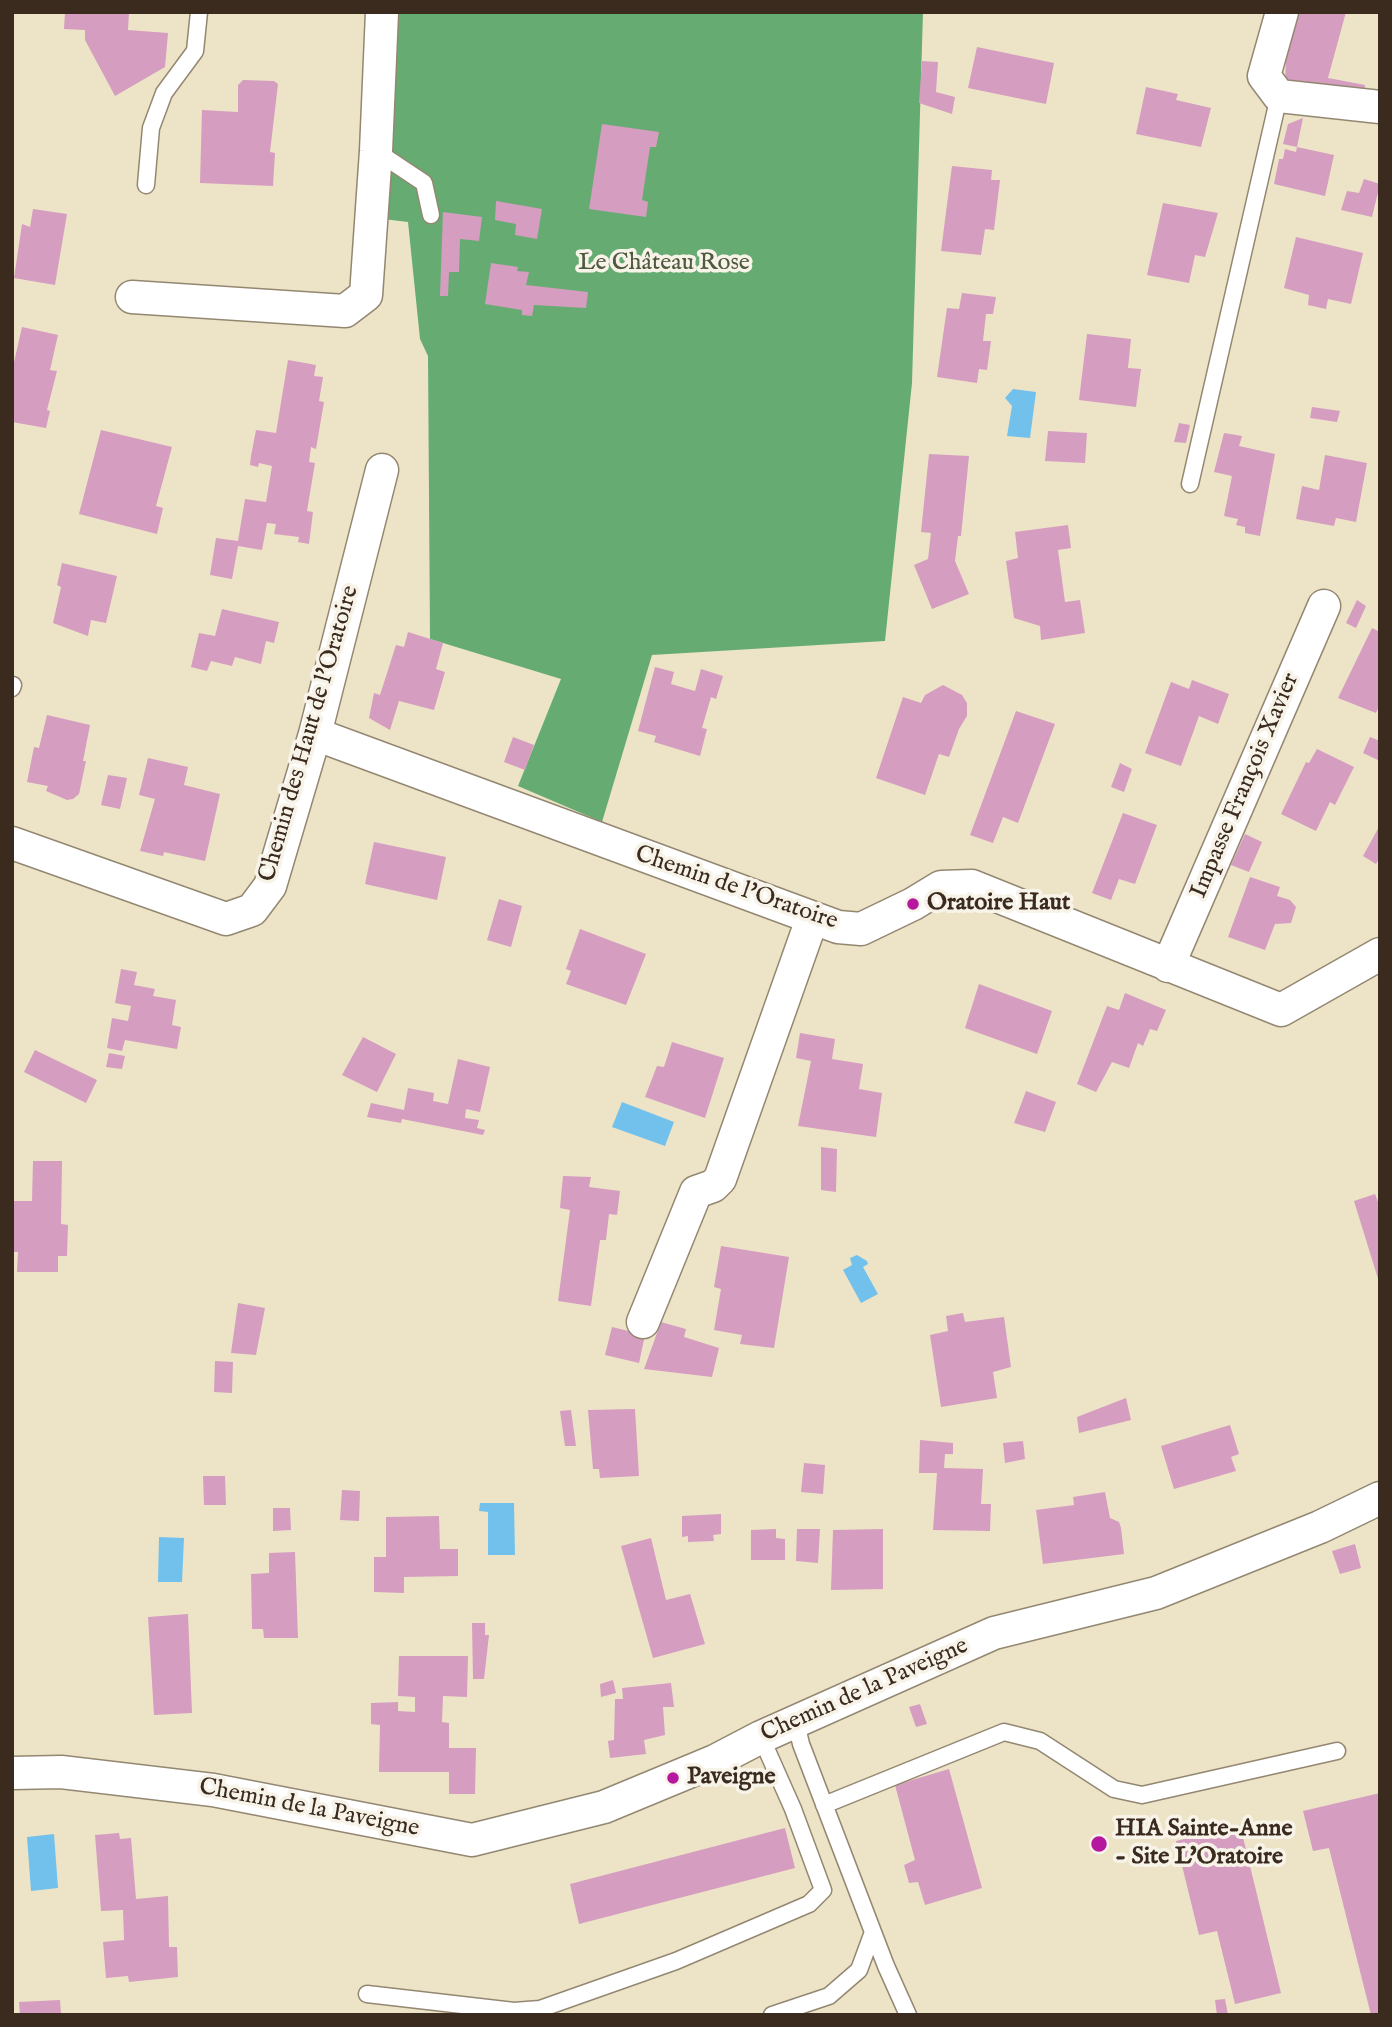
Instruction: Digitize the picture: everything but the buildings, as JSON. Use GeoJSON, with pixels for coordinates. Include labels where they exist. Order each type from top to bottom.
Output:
{"type":"FeatureCollection","features":[{"type":"Feature","properties":{"kind":"street"},"geometry":{"type":"LineString","coordinates":[[132,297],[345,311],[366,295],[382,12]]}},
{"type":"Feature","properties":{"kind":"street"},"geometry":{"type":"LineString","coordinates":[[1282,12],[1264,76],[1279,96],[1380,107]]}},
{"type":"Feature","properties":{"kind":"street","name":"Chemin des Haut de l'Oratoire"},"geometry":{"type":"LineString","coordinates":[[12,843],[226,919],[252,910],[270,886],[315,734],[382,470]]}},
{"type":"Feature","properties":{"kind":"street","name":"Impasse François Xavier"},"geometry":{"type":"LineString","coordinates":[[1168,966],[1325,606]]}},
{"type":"Feature","properties":{"kind":"street","name":"Chemin de l'Oratoire"},"geometry":{"type":"LineString","coordinates":[[315,734],[838,927],[861,929],[914,905],[941,887],[972,886],[1281,1010],[1380,954]]}},
{"type":"Feature","properties":{"kind":"street"},"geometry":{"type":"LineString","coordinates":[[643,1322],[696,1192],[713,1186],[720,1179],[812,919]]}},
{"type":"Feature","properties":{"kind":"street","name":"Chemin de la Paveigne"},"geometry":{"type":"LineString","coordinates":[[12,1773],[61,1772],[213,1790],[472,1840],[604,1807],[715,1760],[994,1633],[1156,1593],[1320,1527],[1380,1498]]}},
{"type":"Feature","properties":{"kind":"lane"},"geometry":{"type":"LineString","coordinates":[[146,185],[151,128],[164,93],[195,51],[199,12]]}},
{"type":"Feature","properties":{"kind":"lane"},"geometry":{"type":"LineString","coordinates":[[1190,484],[1279,96]]}},
{"type":"Feature","properties":{"kind":"lane"},"geometry":{"type":"LineString","coordinates":[[376,151],[424,183],[431,215]]}},
{"type":"Feature","properties":{"kind":"lane"},"geometry":{"type":"LineString","coordinates":[[796,1723],[824,1805],[908,2015]]}},
{"type":"Feature","properties":{"kind":"lane"},"geometry":{"type":"LineString","coordinates":[[824,1805],[1004,1732],[1040,1741],[1114,1788],[1142,1795],[1337,1751]]}},
{"type":"Feature","properties":{"kind":"lane"},"geometry":{"type":"LineString","coordinates":[[367,1994],[514,2011],[540,2009],[676,1961],[809,1903],[823,1890],[793,1809],[761,1737]]}},
{"type":"Feature","properties":{"kind":"lane"},"geometry":{"type":"LineString","coordinates":[[772,2015],[829,1996],[859,1970],[873,1932]]}},
{"type":"Feature","properties":{"kind":"green space","name":"Le Château Rose"},"geometry":{"type":"Polygon","coordinates":[[[394,12],[923,12],[912,383],[885,641],[652,655],[602,822],[518,786],[561,679],[430,639],[428,356],[420,339],[408,222],[383,219],[394,12]]]}},
{"type":"Feature","properties":{"kind":"water"},"geometry":{"type":"Polygon","coordinates":[[[1013,389],[1036,392],[1030,438],[1007,436],[1012,406],[1005,398],[1013,389]]]}},
{"type":"Feature","properties":{"kind":"water"},"geometry":{"type":"Polygon","coordinates":[[[622,1102],[674,1122],[665,1146],[612,1127],[622,1102]]]}},
{"type":"Feature","properties":{"kind":"water"},"geometry":{"type":"Polygon","coordinates":[[[857,1255],[867,1261],[868,1264],[863,1267],[878,1294],[861,1303],[843,1270],[852,1265],[850,1258],[857,1255]]]}},
{"type":"Feature","properties":{"kind":"water"},"geometry":{"type":"Polygon","coordinates":[[[480,1503],[514,1503],[515,1555],[488,1555],[488,1512],[479,1511],[480,1503]]]}},
{"type":"Feature","properties":{"kind":"water"},"geometry":{"type":"Polygon","coordinates":[[[159,1537],[184,1538],[182,1582],[158,1582],[159,1537]]]}},
{"type":"Feature","properties":{"kind":"water"},"geometry":{"type":"Polygon","coordinates":[[[54,1834],[58,1888],[31,1891],[27,1837],[54,1834]]]}},
{"type":"Feature","properties":{"kind":"place","name":"Oratoire Haut"},"geometry":{"type":"Point","coordinates":[913,904]}},
{"type":"Feature","properties":{"kind":"place","name":"Paveigne"},"geometry":{"type":"Point","coordinates":[673,1778]}},
{"type":"Feature","properties":{"kind":"place","name":"HIA Sainte-Anne - Site L'Oratoire"},"geometry":{"type":"Point","coordinates":[1099,1844]}}]}
